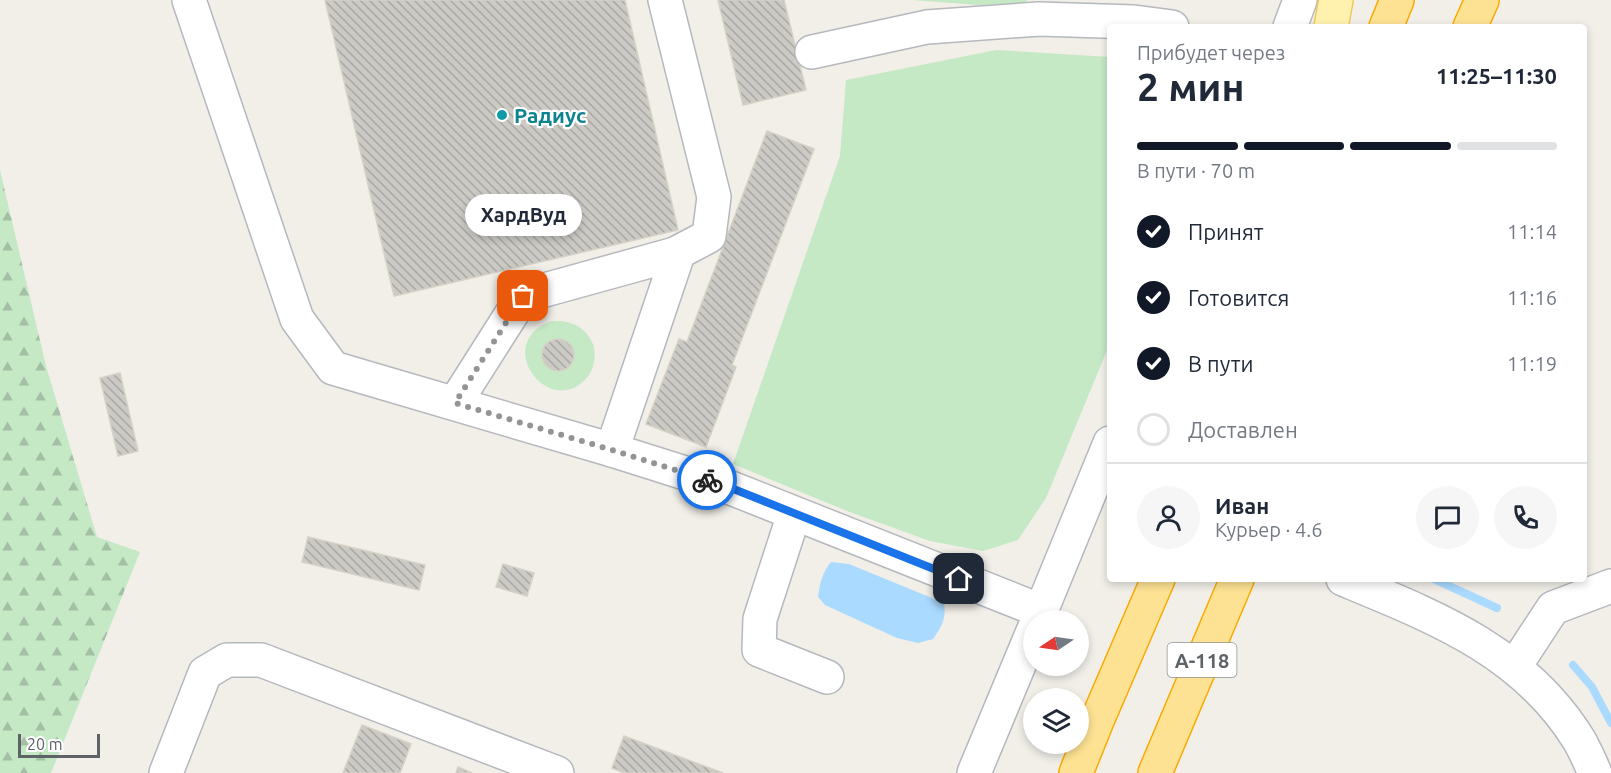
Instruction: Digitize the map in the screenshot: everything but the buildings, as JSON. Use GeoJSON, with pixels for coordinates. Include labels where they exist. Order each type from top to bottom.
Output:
{"type":"FeatureCollection","features":[{"type":"Feature","properties":{"kind":"highway"},"geometry":{"type":"LineString","coordinates":[[1387,24],[1397,0]]}},
{"type":"Feature","properties":{"kind":"highway"},"geometry":{"type":"LineString","coordinates":[[1471,24],[1482,0]]}},
{"type":"Feature","properties":{"kind":"highway"},"geometry":{"type":"LineString","coordinates":[[1076,773],[1157,582]]}},
{"type":"Feature","properties":{"kind":"highway","name":"А-118"},"geometry":{"type":"LineString","coordinates":[[1155,773],[1236,582]]}},
{"type":"Feature","properties":{"kind":"main road"},"geometry":{"type":"LineString","coordinates":[[1332,24],[1336,0]]}},
{"type":"Feature","properties":{"kind":"street"},"geometry":{"type":"LineString","coordinates":[[189,0],[297,319],[333,368],[726,486],[1023,614]]}},
{"type":"Feature","properties":{"kind":"street"},"geometry":{"type":"LineString","coordinates":[[455,403],[523,296],[675,254],[709,236],[714,197],[665,0]]}},
{"type":"Feature","properties":{"kind":"street"},"geometry":{"type":"LineString","coordinates":[[1291,24],[1300,0]]}},
{"type":"Feature","properties":{"kind":"street"},"geometry":{"type":"LineString","coordinates":[[812,52],[927,27],[1028,19],[1149,24]]}},
{"type":"Feature","properties":{"kind":"street"},"geometry":{"type":"LineString","coordinates":[[612,450],[676,260],[675,254]]}},
{"type":"Feature","properties":{"kind":"street"},"geometry":{"type":"LineString","coordinates":[[1042,610],[1103,478],[1107,458]]}},
{"type":"Feature","properties":{"kind":"street"},"geometry":{"type":"LineString","coordinates":[[794,514],[760,618],[759,650],[827,677]]}},
{"type":"Feature","properties":{"kind":"street"},"geometry":{"type":"LineString","coordinates":[[1350,582],[1428,615],[1474,639],[1515,666],[1550,701],[1579,740],[1595,773]]}},
{"type":"Feature","properties":{"kind":"street"},"geometry":{"type":"LineString","coordinates":[[1515,666],[1553,608],[1611,586]]}},
{"type":"Feature","properties":{"kind":"street"},"geometry":{"type":"LineString","coordinates":[[974,773],[1023,654]]}},
{"type":"Feature","properties":{"kind":"street"},"geometry":{"type":"LineString","coordinates":[[166,773],[205,673],[227,660],[261,660],[557,773]]}},
{"type":"Feature","properties":{"kind":"green space"},"geometry":{"type":"Polygon","coordinates":[[[912,0],[1027,0],[1026,3],[979,5],[912,0]]]}},
{"type":"Feature","properties":{"kind":"green space"},"geometry":{"type":"Polygon","coordinates":[[[996,50],[1107,57],[1107,350],[1046,498],[1018,540],[983,551],[930,541],[847,511],[733,464],[840,156],[846,80],[996,50]]]}},
{"type":"Feature","properties":{"kind":"green space"},"geometry":{"type":"Polygon","coordinates":[[[0,170],[46,366],[97,537],[140,552],[51,773],[0,773],[0,170]]]}},
{"type":"Feature","properties":{"kind":"green space"},"geometry":{"type":"Polygon","coordinates":[[[552,321],[577,325],[590,338],[594,348],[594,364],[589,375],[574,388],[559,390],[544,385],[533,375],[526,361],[526,346],[534,332],[552,321]],[[555,339],[545,346],[543,357],[546,365],[552,369],[567,367],[574,355],[571,346],[564,340],[555,339]]]}},
{"type":"Feature","properties":{"kind":"water"},"geometry":{"type":"Polygon","coordinates":[[[831,562],[849,564],[944,603],[945,613],[939,631],[933,639],[918,643],[897,638],[825,605],[818,597],[822,578],[831,562]]]}},
{"type":"Feature","properties":{"kind":"waterway"},"geometry":{"type":"LineString","coordinates":[[1441,582],[1497,608]]}},
{"type":"Feature","properties":{"kind":"waterway"},"geometry":{"type":"LineString","coordinates":[[1573,665],[1592,687],[1611,723]]}},
{"type":"Feature","properties":{"kind":"way so far"},"geometry":{"type":"LineString","coordinates":[[523,296],[455,403],[707,480]]}},
{"type":"Feature","properties":{"kind":"place","name":"Радиус"},"geometry":{"type":"Point","coordinates":[502,115]}},
{"type":"Feature","properties":{"kind":"place","name":"ХардВуд"},"geometry":{"type":"Point","coordinates":[523,296]}},
{"type":"Feature","properties":{"kind":"route"},"geometry":{"type":"LineString","coordinates":[[707,480],[959,579]]}}]}
